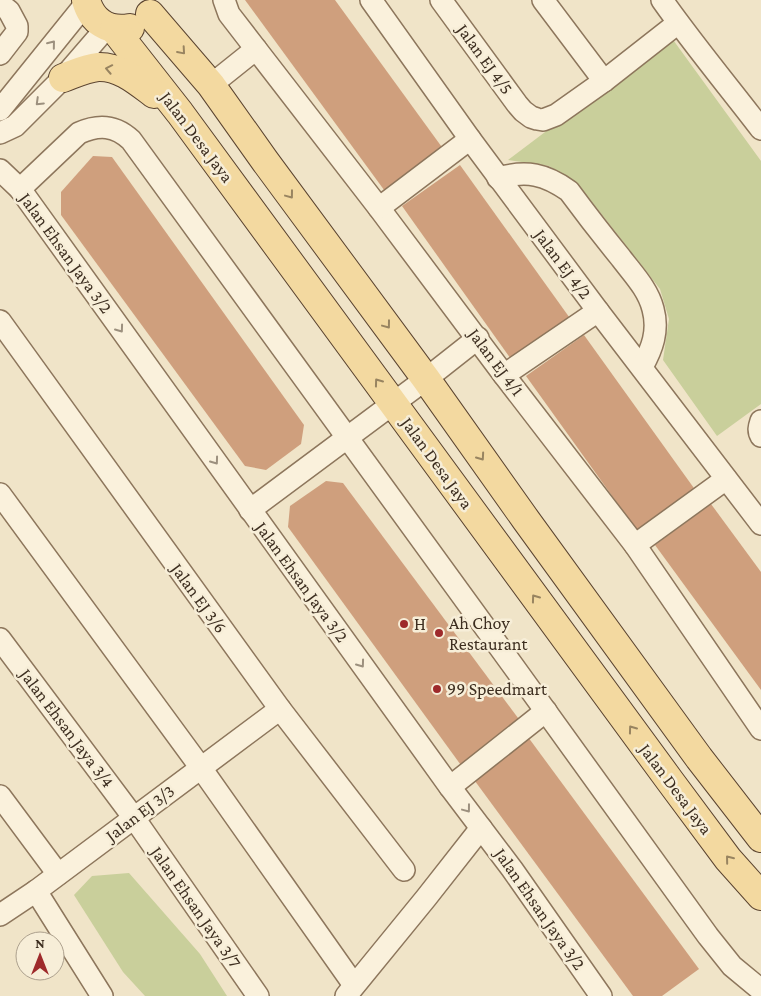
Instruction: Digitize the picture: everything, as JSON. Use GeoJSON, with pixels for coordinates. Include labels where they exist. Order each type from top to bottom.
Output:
{"type":"FeatureCollection","features":[{"type":"Feature","properties":{"kind":"main road","name":"Jalan Desa Jaya"},"geometry":{"type":"LineString","coordinates":[[86,1],[91,12],[98,20],[110,28],[180,113],[670,781],[728,859],[761,896]]}},
{"type":"Feature","properties":{"kind":"main road","name":"Jalan Desa Jaya"},"geometry":{"type":"LineString","coordinates":[[152,7],[426,379],[698,758],[761,838]]}},
{"type":"Feature","properties":{"kind":"main road"},"geometry":{"type":"LineString","coordinates":[[110,28],[122,30],[138,25],[152,7]]}},
{"type":"Feature","properties":{"kind":"main road"},"geometry":{"type":"LineString","coordinates":[[64,78],[96,67],[113,69],[131,77],[180,113]]}},
{"type":"Feature","properties":{"kind":"main road"},"geometry":{"type":"LineString","coordinates":[[230,181],[264,161]]}},
{"type":"Feature","properties":{"kind":"street","name":"Jalan EJ 4/1"},"geometry":{"type":"LineString","coordinates":[[224,0],[229,14],[635,545],[761,729]]}},
{"type":"Feature","properties":{"kind":"street","name":"Jalan EJ 4/2"},"geometry":{"type":"LineString","coordinates":[[371,0],[498,178],[761,524]]}},
{"type":"Feature","properties":{"kind":"street","name":"Jalan EJ 4/5"},"geometry":{"type":"LineString","coordinates":[[441,0],[517,104],[530,117],[543,120],[556,115],[604,81]]}},
{"type":"Feature","properties":{"kind":"street"},"geometry":{"type":"LineString","coordinates":[[543,0],[604,81],[678,23]]}},
{"type":"Feature","properties":{"kind":"street"},"geometry":{"type":"LineString","coordinates":[[662,0],[761,129]]}},
{"type":"Feature","properties":{"kind":"street"},"geometry":{"type":"LineString","coordinates":[[0,110],[86,1]]}},
{"type":"Feature","properties":{"kind":"street"},"geometry":{"type":"LineString","coordinates":[[0,4],[10,11],[17,26],[16,32],[0,54]]}},
{"type":"Feature","properties":{"kind":"street"},"geometry":{"type":"LineString","coordinates":[[0,134],[15,126],[64,78],[110,28]]}},
{"type":"Feature","properties":{"kind":"street"},"geometry":{"type":"LineString","coordinates":[[211,85],[256,49]]}},
{"type":"Feature","properties":{"kind":"street"},"geometry":{"type":"LineString","coordinates":[[20,189],[79,132],[88,128],[107,127],[117,130],[131,140],[721,953],[732,966],[761,990]]}},
{"type":"Feature","properties":{"kind":"street"},"geometry":{"type":"LineString","coordinates":[[379,208],[470,139]]}},
{"type":"Feature","properties":{"kind":"street","name":"Jalan Ehsan Jaya 3/2"},"geometry":{"type":"LineString","coordinates":[[0,170],[20,189],[450,787],[512,869],[601,996]]}},
{"type":"Feature","properties":{"kind":"street"},"geometry":{"type":"LineString","coordinates":[[498,178],[511,174],[536,174],[559,184],[569,191],[644,288],[654,310],[656,323],[650,353],[642,368]]}},
{"type":"Feature","properties":{"kind":"street"},"geometry":{"type":"LineString","coordinates":[[504,375],[598,311]]}},
{"type":"Feature","properties":{"kind":"street","name":"Jalan EJ 3/6"},"geometry":{"type":"LineString","coordinates":[[0,321],[280,709],[404,870]]}},
{"type":"Feature","properties":{"kind":"street"},"geometry":{"type":"LineString","coordinates":[[250,510],[394,404],[478,338]]}},
{"type":"Feature","properties":{"kind":"street"},"geometry":{"type":"LineString","coordinates":[[761,421],[759,426],[761,436]]}},
{"type":"Feature","properties":{"kind":"street"},"geometry":{"type":"LineString","coordinates":[[635,545],[726,478]]}},
{"type":"Feature","properties":{"kind":"street"},"geometry":{"type":"LineString","coordinates":[[0,494],[201,768],[350,991],[481,828]]}},
{"type":"Feature","properties":{"kind":"street","name":"Jalan Ehsan Jaya 3/4"},"geometry":{"type":"LineString","coordinates":[[0,638],[134,818]]}},
{"type":"Feature","properties":{"kind":"street","name":"Jalan EJ 3/3"},"geometry":{"type":"LineString","coordinates":[[0,915],[36,891],[280,709]]}},
{"type":"Feature","properties":{"kind":"street"},"geometry":{"type":"LineString","coordinates":[[450,787],[546,711]]}},
{"type":"Feature","properties":{"kind":"street"},"geometry":{"type":"LineString","coordinates":[[0,796],[58,874]]}},
{"type":"Feature","properties":{"kind":"street","name":"Jalan Ehsan Jaya 3/7"},"geometry":{"type":"LineString","coordinates":[[134,818],[258,996]]}},
{"type":"Feature","properties":{"kind":"street"},"geometry":{"type":"LineString","coordinates":[[36,891],[102,996]]}},
{"type":"Feature","properties":{"kind":"green space"},"geometry":{"type":"Polygon","coordinates":[[[671,37],[761,161],[761,404],[717,436],[663,360],[669,319],[660,289],[578,184],[549,166],[508,160],[671,37]]]}},
{"type":"Feature","properties":{"kind":"green space"},"geometry":{"type":"Polygon","coordinates":[[[129,873],[200,954],[227,996],[145,996],[123,972],[74,895],[92,876],[129,873]]]}},
{"type":"Feature","properties":{"kind":"building"},"geometry":{"type":"Polygon","coordinates":[[[245,0],[335,0],[444,150],[387,194],[245,0]]]}},
{"type":"Feature","properties":{"kind":"building"},"geometry":{"type":"Polygon","coordinates":[[[93,156],[112,157],[304,425],[301,444],[266,470],[245,466],[61,215],[61,192],[93,156]]]}},
{"type":"Feature","properties":{"kind":"building"},"geometry":{"type":"Polygon","coordinates":[[[460,165],[572,321],[513,362],[402,206],[460,165]]]}},
{"type":"Feature","properties":{"kind":"building"},"geometry":{"type":"Polygon","coordinates":[[[584,335],[696,491],[638,532],[526,376],[584,335]]]}},
{"type":"Feature","properties":{"kind":"building","name":"H"},"geometry":{"type":"Polygon","coordinates":[[[326,481],[343,483],[521,722],[463,768],[288,527],[290,506],[326,481]]]}},
{"type":"Feature","properties":{"kind":"building"},"geometry":{"type":"Polygon","coordinates":[[[711,504],[761,572],[761,690],[655,545],[711,504]]]}},
{"type":"Feature","properties":{"kind":"building"},"geometry":{"type":"Polygon","coordinates":[[[528,737],[699,969],[662,996],[633,996],[472,777],[528,737]]]}},
{"type":"Feature","properties":{"kind":"place","name":"H"},"geometry":{"type":"Point","coordinates":[404,624]}},
{"type":"Feature","properties":{"kind":"place","name":"Ah Choy Restaurant"},"geometry":{"type":"Point","coordinates":[439,633]}},
{"type":"Feature","properties":{"kind":"place","name":"99 Speedmart"},"geometry":{"type":"Point","coordinates":[437,689]}}]}
